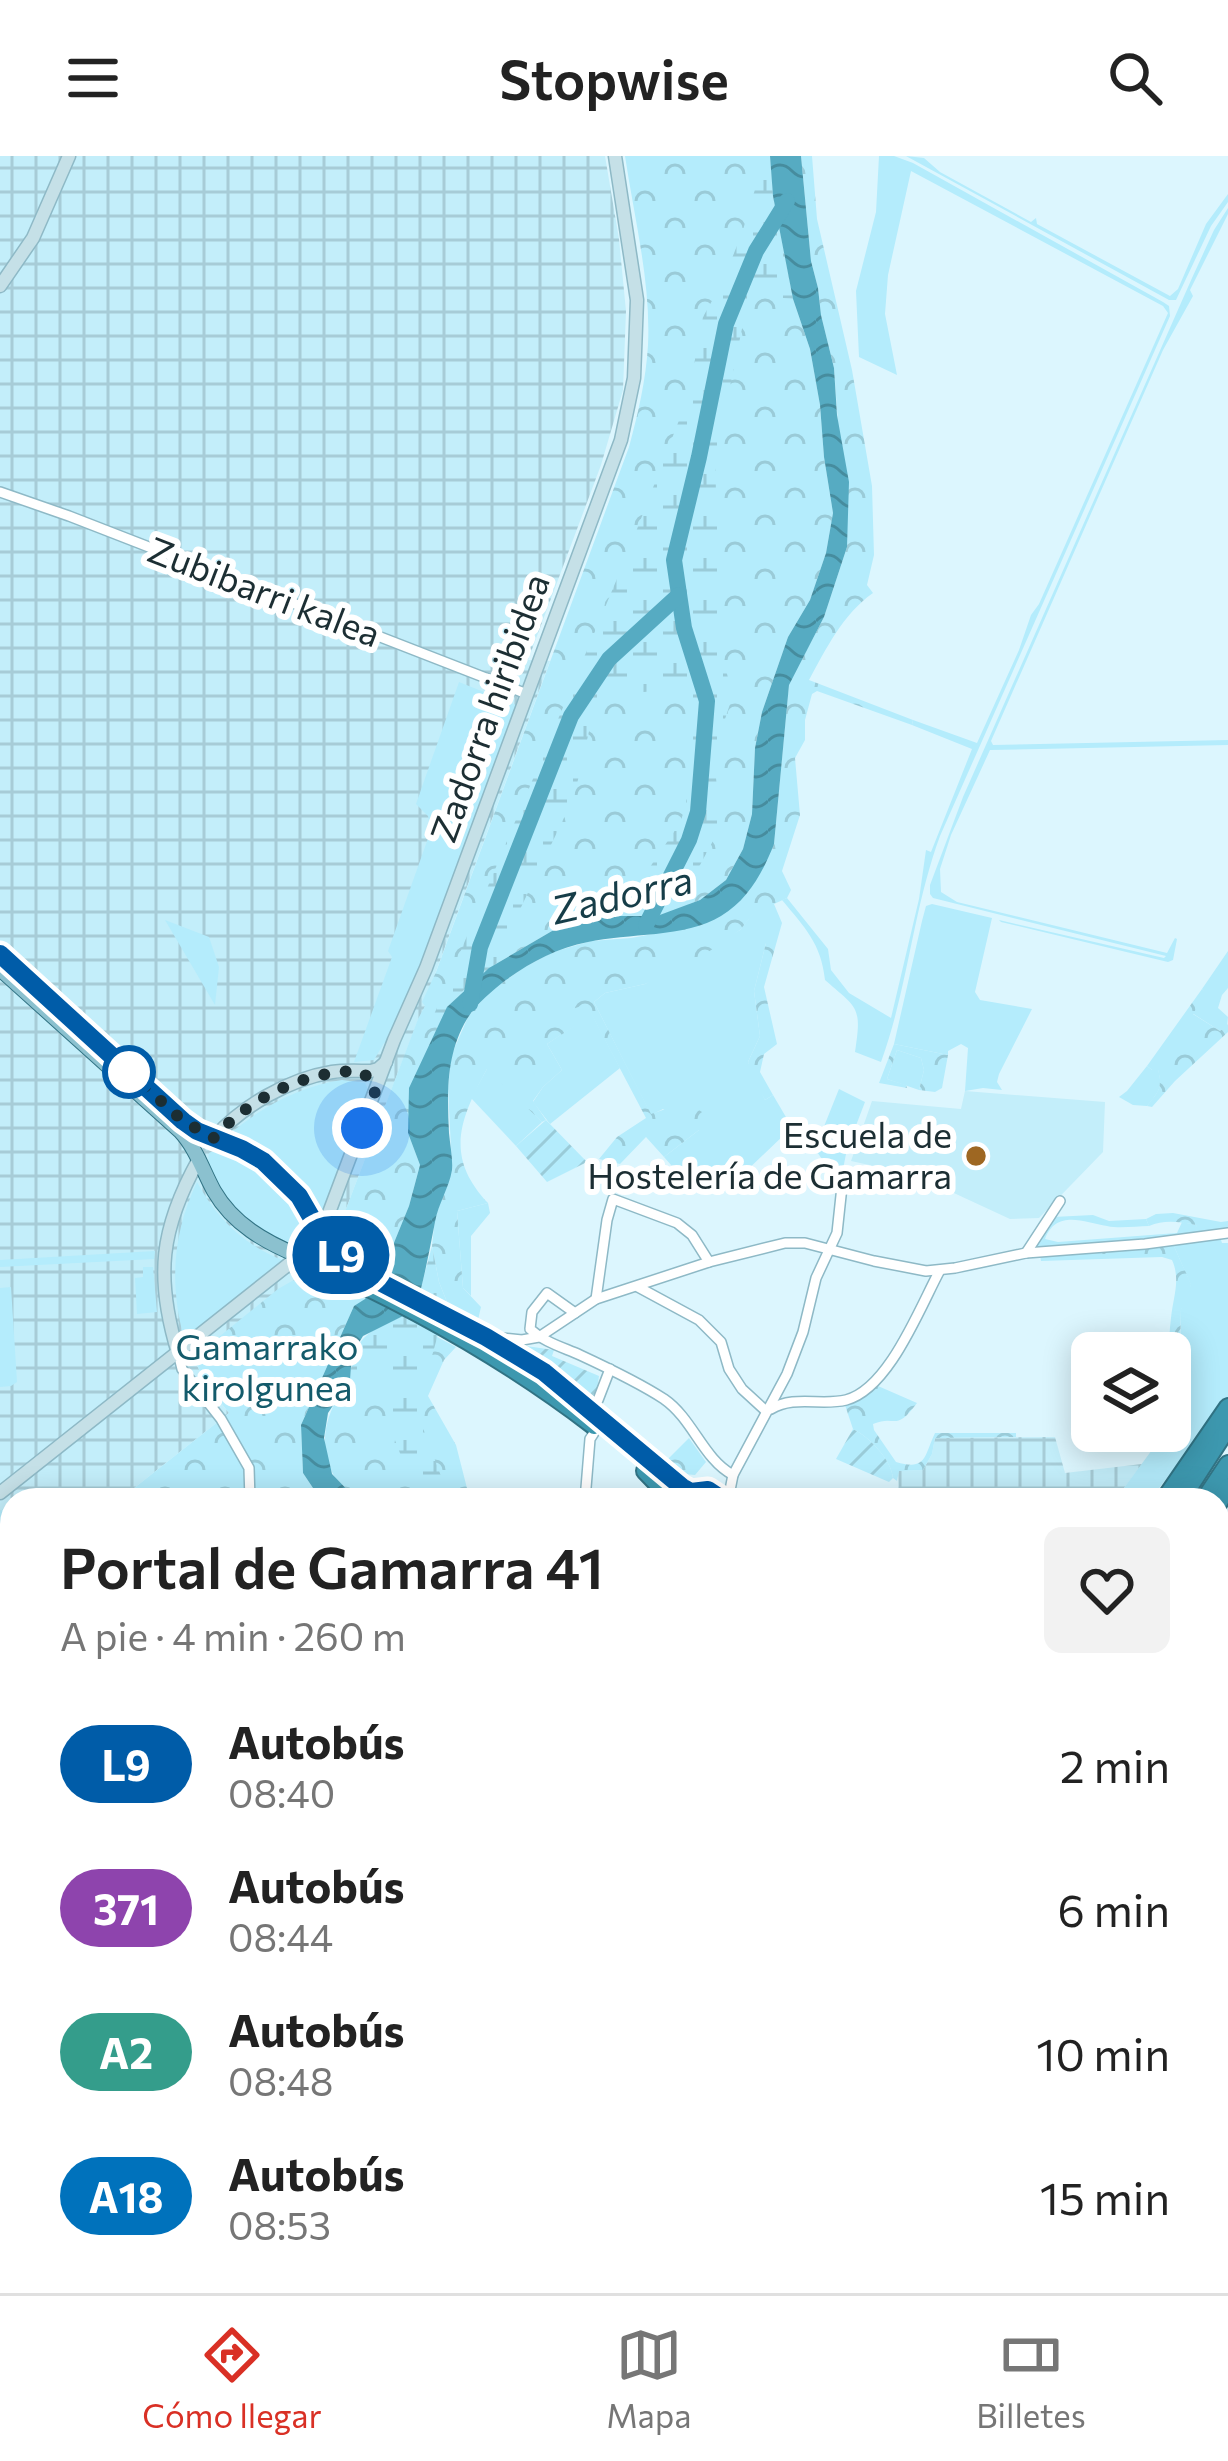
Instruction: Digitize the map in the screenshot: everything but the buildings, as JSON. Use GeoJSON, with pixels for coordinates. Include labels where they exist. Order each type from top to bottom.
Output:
{"type":"FeatureCollection","features":[{"type":"Feature","properties":{"kind":"highway"},"geometry":{"type":"LineString","coordinates":[[321,1234],[369,1283]]}},
{"type":"Feature","properties":{"kind":"highway"},"geometry":{"type":"LineString","coordinates":[[298,1256],[369,1283],[464,1333],[533,1381],[666,1488]]}},
{"type":"Feature","properties":{"kind":"highway"},"geometry":{"type":"LineString","coordinates":[[464,1333],[486,1337],[544,1372],[678,1488]]}},
{"type":"Feature","properties":{"kind":"highway"},"geometry":{"type":"LineString","coordinates":[[1172,1488],[1228,1407]]}},
{"type":"Feature","properties":{"kind":"highway"},"geometry":{"type":"LineString","coordinates":[[1189,1488],[1228,1427]]}},
{"type":"Feature","properties":{"kind":"main road"},"geometry":{"type":"LineString","coordinates":[[0,286],[32,238],[69,156]]}},
{"type":"Feature","properties":{"kind":"main road","name":"Zadorra hiribidea"},"geometry":{"type":"LineString","coordinates":[[298,1256],[315,1245],[321,1234],[426,968],[614,459],[630,404],[637,300],[615,156]]}},
{"type":"Feature","properties":{"kind":"main road"},"geometry":{"type":"LineString","coordinates":[[0,954],[183,1121],[274,1168],[299,1196],[321,1234]]}},
{"type":"Feature","properties":{"kind":"main road"},"geometry":{"type":"LineString","coordinates":[[0,969],[180,1131],[220,1200],[246,1228],[298,1256],[6,1488]]}},
{"type":"Feature","properties":{"kind":"main road"},"geometry":{"type":"LineString","coordinates":[[178,1353],[165,1305],[164,1262],[178,1201],[199,1159],[238,1116],[276,1091],[322,1074],[378,1069],[386,1061]]}},
{"type":"Feature","properties":{"kind":"main road"},"geometry":{"type":"LineString","coordinates":[[360,1071],[376,1089]]}},
{"type":"Feature","properties":{"kind":"street","name":"Zubibarri kalea"},"geometry":{"type":"LineString","coordinates":[[0,493],[527,694]]}},
{"type":"Feature","properties":{"kind":"street"},"geometry":{"type":"LineString","coordinates":[[729,1488],[803,1332],[816,1278],[836,1233],[843,1177]]}},
{"type":"Feature","properties":{"kind":"street"},"geometry":{"type":"LineString","coordinates":[[596,1299],[613,1199],[676,1223],[692,1235],[709,1262]]}},
{"type":"Feature","properties":{"kind":"street"},"geometry":{"type":"LineString","coordinates":[[1026,1253],[1060,1201]]}},
{"type":"Feature","properties":{"kind":"street"},"geometry":{"type":"LineString","coordinates":[[486,1337],[539,1337],[596,1299],[785,1243],[940,1270],[1026,1253],[1228,1233]]}},
{"type":"Feature","properties":{"kind":"street"},"geometry":{"type":"LineString","coordinates":[[766,1412],[784,1401],[844,1400],[863,1393],[884,1373],[940,1270]]}},
{"type":"Feature","properties":{"kind":"street"},"geometry":{"type":"LineString","coordinates":[[638,1287],[699,1320],[721,1342],[742,1389],[766,1412]]}},
{"type":"Feature","properties":{"kind":"street"},"geometry":{"type":"LineString","coordinates":[[575,1313],[547,1293],[532,1312],[530,1329],[665,1400],[684,1416],[720,1468],[733,1475]]}},
{"type":"Feature","properties":{"kind":"street"},"geometry":{"type":"LineString","coordinates":[[178,1353],[182,1369],[221,1419],[249,1468],[250,1488]]}},
{"type":"Feature","properties":{"kind":"street"},"geometry":{"type":"LineString","coordinates":[[598,1400],[610,1369]]}},
{"type":"Feature","properties":{"kind":"street"},"geometry":{"type":"LineString","coordinates":[[586,1488],[590,1439],[595,1432]]}},
{"type":"Feature","properties":{"kind":"street"},"geometry":{"type":"LineString","coordinates":[[695,1488],[720,1468]]}},
{"type":"Feature","properties":{"kind":"shaded area"},"geometry":{"type":"Polygon","coordinates":[[[0,156],[605,156],[626,311],[623,390],[601,465],[528,660],[550,661],[426,1005],[346,1209],[363,1261],[382,1272],[365,1300],[330,1281],[193,1358],[229,1413],[134,1488],[0,1488],[0,156]]]}},
{"type":"Feature","properties":{"kind":"shaded area","name":"Escuela de Hostelería de Gamarra"},"geometry":{"type":"Polygon","coordinates":[[[965,1091],[1105,1102],[1103,1152],[1039,1218],[1010,1219],[915,1175],[851,1161],[872,1101],[961,1109],[965,1091]]]}},
{"type":"Feature","properties":{"kind":"shaded area"},"geometry":{"type":"Polygon","coordinates":[[[1055,1437],[1065,1473],[1142,1464],[1124,1488],[899,1488],[898,1471],[923,1470],[935,1438],[1055,1437]]]}},
{"type":"Feature","properties":{"kind":"green space"},"geometry":{"type":"Polygon","coordinates":[[[625,156],[770,156],[793,299],[810,349],[820,405],[833,513],[826,553],[810,600],[788,637],[762,712],[752,814],[743,849],[726,880],[700,900],[657,916],[598,916],[552,931],[489,968],[447,1007],[408,1133],[420,1165],[382,1272],[353,1247],[346,1209],[425,1006],[422,1002],[629,447],[638,409],[648,321],[625,156]]]}},
{"type":"Feature","properties":{"kind":"green space"},"geometry":{"type":"Polygon","coordinates":[[[765,156],[770,156],[793,299],[764,298],[744,319],[715,458],[717,639],[733,695],[716,778],[721,826],[684,885],[689,906],[657,916],[618,914],[680,823],[693,728],[691,707],[677,697],[656,691],[619,694],[601,707],[590,727],[574,797],[512,926],[512,952],[463,991],[442,1020],[433,1017],[627,555],[688,397],[703,317],[742,233],[765,156]]]}},
{"type":"Feature","properties":{"kind":"green space"},"geometry":{"type":"Polygon","coordinates":[[[801,156],[812,156],[817,219],[852,370],[872,486],[874,555],[867,585],[873,593],[844,622],[809,680],[913,720],[912,725],[817,691],[812,694],[805,740],[795,758],[800,815],[782,871],[791,890],[787,898],[774,904],[782,923],[764,987],[777,1044],[764,1054],[760,1072],[773,1095],[765,1100],[748,1062],[760,1036],[754,991],[766,943],[765,908],[758,908],[740,930],[688,966],[645,984],[605,993],[594,1002],[651,1114],[686,1102],[702,1112],[699,1130],[664,1157],[646,1137],[620,1164],[599,1159],[617,1137],[646,1118],[586,1004],[573,1009],[575,1026],[547,1044],[562,1070],[533,1101],[546,1120],[542,1122],[487,1069],[464,1121],[461,1153],[474,1186],[488,1203],[457,1211],[463,1288],[481,1307],[477,1324],[446,1307],[432,1246],[435,1218],[452,1168],[451,1056],[468,1017],[488,993],[553,952],[591,941],[680,929],[774,844],[789,684],[824,617],[847,547],[834,368],[811,261],[801,156]]]}},
{"type":"Feature","properties":{"kind":"green space"},"geometry":{"type":"Polygon","coordinates":[[[879,156],[913,163],[1163,302],[1170,316],[940,836],[881,1062],[855,1052],[855,1010],[825,980],[816,946],[782,900],[787,898],[828,949],[831,970],[849,993],[891,1018],[926,850],[931,852],[972,749],[912,725],[913,720],[977,743],[1168,313],[1163,306],[911,171],[888,275],[885,314],[897,375],[859,357],[856,291],[876,212],[879,156]]]}},
{"type":"Feature","properties":{"kind":"green space"},"geometry":{"type":"Polygon","coordinates":[[[906,156],[924,158],[940,172],[1031,222],[1036,218],[1037,224],[1170,296],[1178,289],[1206,224],[1228,194],[1228,202],[1211,226],[1176,300],[1169,300],[906,156]]]}},
{"type":"Feature","properties":{"kind":"green space"},"geometry":{"type":"Polygon","coordinates":[[[1228,208],[1190,290],[1193,296],[1163,350],[991,741],[993,745],[1228,740],[1228,745],[990,750],[940,869],[941,892],[957,902],[1167,953],[1175,938],[1173,960],[1168,962],[1001,922],[1166,956],[933,898],[930,885],[963,797],[1192,278],[1228,208]]]}},
{"type":"Feature","properties":{"kind":"green space"},"geometry":{"type":"Polygon","coordinates":[[[459,682],[516,705],[387,1043],[374,1060],[354,1062],[431,830],[428,816],[416,804],[459,682]]]}},
{"type":"Feature","properties":{"kind":"green space"},"geometry":{"type":"Polygon","coordinates":[[[926,906],[992,918],[975,992],[980,1000],[1032,1009],[999,1074],[1002,1090],[965,1091],[968,1048],[961,1044],[948,1055],[894,1044],[926,906]]]}},
{"type":"Feature","properties":{"kind":"green space"},"geometry":{"type":"Polygon","coordinates":[[[757,908],[766,908],[766,943],[754,991],[760,1036],[748,1062],[765,1100],[773,1095],[803,1146],[785,1134],[721,1195],[690,1168],[679,1174],[664,1157],[699,1130],[663,1109],[651,1115],[594,1002],[605,993],[645,984],[740,930],[757,908]]]}},
{"type":"Feature","properties":{"kind":"green space"},"geometry":{"type":"Polygon","coordinates":[[[165,920],[209,937],[219,967],[215,1005],[165,920]]]}},
{"type":"Feature","properties":{"kind":"green space"},"geometry":{"type":"Polygon","coordinates":[[[1228,951],[1228,988],[1218,1008],[1228,1017],[1220,1031],[1192,1013],[1228,951]]]}},
{"type":"Feature","properties":{"kind":"green space"},"geometry":{"type":"Polygon","coordinates":[[[1202,989],[1206,993],[1193,1014],[1220,1031],[1228,1024],[1228,1032],[1152,1107],[1147,1106],[1160,1081],[1158,1070],[1147,1066],[1202,989]]]}},
{"type":"Feature","properties":{"kind":"green space"},"geometry":{"type":"Polygon","coordinates":[[[586,1003],[620,1068],[550,1124],[533,1102],[562,1070],[547,1044],[574,1026],[572,1009],[586,1003]]]}},
{"type":"Feature","properties":{"kind":"green space"},"geometry":{"type":"Polygon","coordinates":[[[894,1044],[948,1055],[942,1088],[919,1090],[924,1070],[921,1058],[897,1050],[887,1079],[907,1088],[879,1083],[894,1044]]]}},
{"type":"Feature","properties":{"kind":"green space"},"geometry":{"type":"Polygon","coordinates":[[[897,1050],[921,1058],[924,1070],[919,1090],[887,1079],[897,1050]]]}},
{"type":"Feature","properties":{"kind":"green space"},"geometry":{"type":"Polygon","coordinates":[[[1147,1066],[1158,1069],[1160,1080],[1147,1106],[1119,1097],[1127,1091],[1147,1066]]]}},
{"type":"Feature","properties":{"kind":"green space"},"geometry":{"type":"Polygon","coordinates":[[[488,1067],[542,1122],[516,1146],[471,1098],[488,1067]]]}},
{"type":"Feature","properties":{"kind":"green space"},"geometry":{"type":"Polygon","coordinates":[[[342,1080],[365,1083],[370,1094],[324,1217],[285,1167],[231,1133],[283,1099],[342,1080]]]}},
{"type":"Feature","properties":{"kind":"green space"},"geometry":{"type":"Polygon","coordinates":[[[839,1089],[865,1102],[842,1174],[833,1175],[815,1149],[839,1089]]]}},
{"type":"Feature","properties":{"kind":"green space"},"geometry":{"type":"Polygon","coordinates":[[[546,1120],[587,1162],[547,1182],[516,1146],[546,1120]]]}},
{"type":"Feature","properties":{"kind":"green space"},"geometry":{"type":"Polygon","coordinates":[[[219,1148],[252,1161],[275,1178],[307,1223],[308,1243],[300,1248],[287,1245],[230,1202],[209,1166],[209,1153],[219,1148]]]}},
{"type":"Feature","properties":{"kind":"green space"},"geometry":{"type":"Polygon","coordinates":[[[197,1182],[234,1230],[285,1261],[184,1338],[176,1298],[176,1258],[197,1182]]]}},
{"type":"Feature","properties":{"kind":"green space"},"geometry":{"type":"Polygon","coordinates":[[[488,1203],[490,1213],[471,1236],[471,1296],[463,1288],[457,1211],[488,1203]]]}},
{"type":"Feature","properties":{"kind":"green space"},"geometry":{"type":"Polygon","coordinates":[[[1173,1213],[1228,1221],[1228,1231],[1184,1235],[1182,1232],[1197,1229],[1196,1225],[1167,1222],[1149,1226],[1146,1219],[1173,1213]]]}},
{"type":"Feature","properties":{"kind":"green space"},"geometry":{"type":"Polygon","coordinates":[[[1093,1215],[1109,1221],[1146,1219],[1149,1226],[1063,1221],[1045,1239],[1177,1233],[1182,1222],[1198,1229],[1184,1235],[1038,1249],[1053,1217],[1093,1215]]]}},
{"type":"Feature","properties":{"kind":"green space"},"geometry":{"type":"Polygon","coordinates":[[[1220,1237],[1228,1243],[1228,1398],[1191,1446],[1191,1332],[1181,1332],[1181,1309],[1191,1285],[1173,1244],[1220,1237]]]}},
{"type":"Feature","properties":{"kind":"green space"},"geometry":{"type":"Polygon","coordinates":[[[1173,1244],[1191,1284],[1190,1302],[1181,1309],[1181,1332],[1169,1332],[1176,1282],[1172,1260],[1041,1261],[1040,1255],[1173,1244]]]}},
{"type":"Feature","properties":{"kind":"green space"},"geometry":{"type":"Polygon","coordinates":[[[432,1246],[447,1302],[432,1356],[416,1387],[418,1415],[445,1488],[413,1488],[393,1435],[393,1370],[350,1380],[362,1341],[377,1328],[415,1310],[432,1246]]]}},
{"type":"Feature","properties":{"kind":"green space"},"geometry":{"type":"Polygon","coordinates":[[[155,1251],[154,1259],[0,1267],[0,1260],[155,1251]]]}},
{"type":"Feature","properties":{"kind":"green space"},"geometry":{"type":"Polygon","coordinates":[[[143,1267],[153,1267],[157,1312],[137,1314],[135,1278],[143,1277],[143,1267]]]}},
{"type":"Feature","properties":{"kind":"green space","name":"Gamarrako kirolgunea"},"geometry":{"type":"Polygon","coordinates":[[[292,1281],[331,1281],[365,1300],[354,1306],[301,1425],[303,1473],[313,1488],[134,1488],[229,1413],[193,1358],[292,1281]]]}},
{"type":"Feature","properties":{"kind":"green space"},"geometry":{"type":"Polygon","coordinates":[[[11,1287],[17,1382],[0,1387],[0,1288],[11,1287]]]}},
{"type":"Feature","properties":{"kind":"green space"},"geometry":{"type":"Polygon","coordinates":[[[400,1317],[456,1347],[444,1360],[428,1396],[456,1445],[467,1488],[345,1488],[340,1483],[326,1450],[326,1429],[343,1388],[400,1317]]]}},
{"type":"Feature","properties":{"kind":"green space"},"geometry":{"type":"Polygon","coordinates":[[[512,1344],[554,1350],[552,1356],[599,1376],[595,1403],[573,1384],[512,1344]]]}},
{"type":"Feature","properties":{"kind":"green space"},"geometry":{"type":"Polygon","coordinates":[[[878,1386],[917,1403],[899,1420],[873,1424],[896,1462],[919,1463],[935,1433],[1016,1433],[1016,1437],[935,1438],[923,1470],[899,1471],[897,1481],[878,1449],[853,1429],[845,1405],[878,1386]]]}},
{"type":"Feature","properties":{"kind":"green space"},"geometry":{"type":"Polygon","coordinates":[[[853,1429],[884,1456],[893,1478],[889,1482],[836,1459],[853,1429]]]}},
{"type":"Feature","properties":{"kind":"green space"},"geometry":{"type":"Polygon","coordinates":[[[689,1438],[706,1462],[695,1475],[683,1474],[667,1460],[689,1438]]]}},
{"type":"Feature","properties":{"kind":"green space"},"geometry":{"type":"Polygon","coordinates":[[[1150,1452],[1187,1452],[1159,1488],[1124,1488],[1150,1452]]]}},
{"type":"Feature","properties":{"kind":"water"},"geometry":{"type":"Polygon","coordinates":[[[770,156],[801,156],[811,261],[834,368],[849,482],[847,547],[824,617],[789,685],[774,844],[754,884],[721,916],[691,928],[603,939],[555,952],[506,980],[471,1013],[460,1032],[449,1074],[452,1170],[436,1215],[415,1310],[363,1336],[352,1354],[350,1380],[328,1413],[324,1438],[332,1474],[345,1488],[313,1488],[303,1473],[301,1425],[354,1306],[365,1299],[382,1272],[409,1206],[420,1165],[408,1133],[409,1088],[447,1007],[489,968],[552,931],[598,916],[657,916],[700,900],[726,880],[743,849],[752,814],[762,712],[788,637],[810,600],[833,513],[810,349],[793,299],[770,156]]]}},
{"type":"Feature","properties":{"kind":"waterway","name":"Zadorra"},"geometry":{"type":"LineString","coordinates":[[646,925],[698,812],[707,701],[684,628],[674,560],[726,324],[756,251],[787,201]]}},
{"type":"Feature","properties":{"kind":"waterway"},"geometry":{"type":"LineString","coordinates":[[470,1004],[480,947],[571,716],[609,659],[679,595]]}},
{"type":"Feature","properties":{"kind":"bus line","name":"L9"},"geometry":{"type":"LineString","coordinates":[[0,954],[183,1121],[274,1168],[299,1196],[321,1234],[360,1270],[544,1372],[684,1488]]}},
{"type":"Feature","properties":{"kind":"place","name":"Escuela de Hostelería de Gamarra"},"geometry":{"type":"Point","coordinates":[976,1156]}},
{"type":"Feature","properties":{"kind":"route"},"geometry":{"type":"LineString","coordinates":[[129,1072],[183,1121],[214,1138],[276,1091],[322,1074],[360,1071],[376,1089],[362,1128]]}}]}
